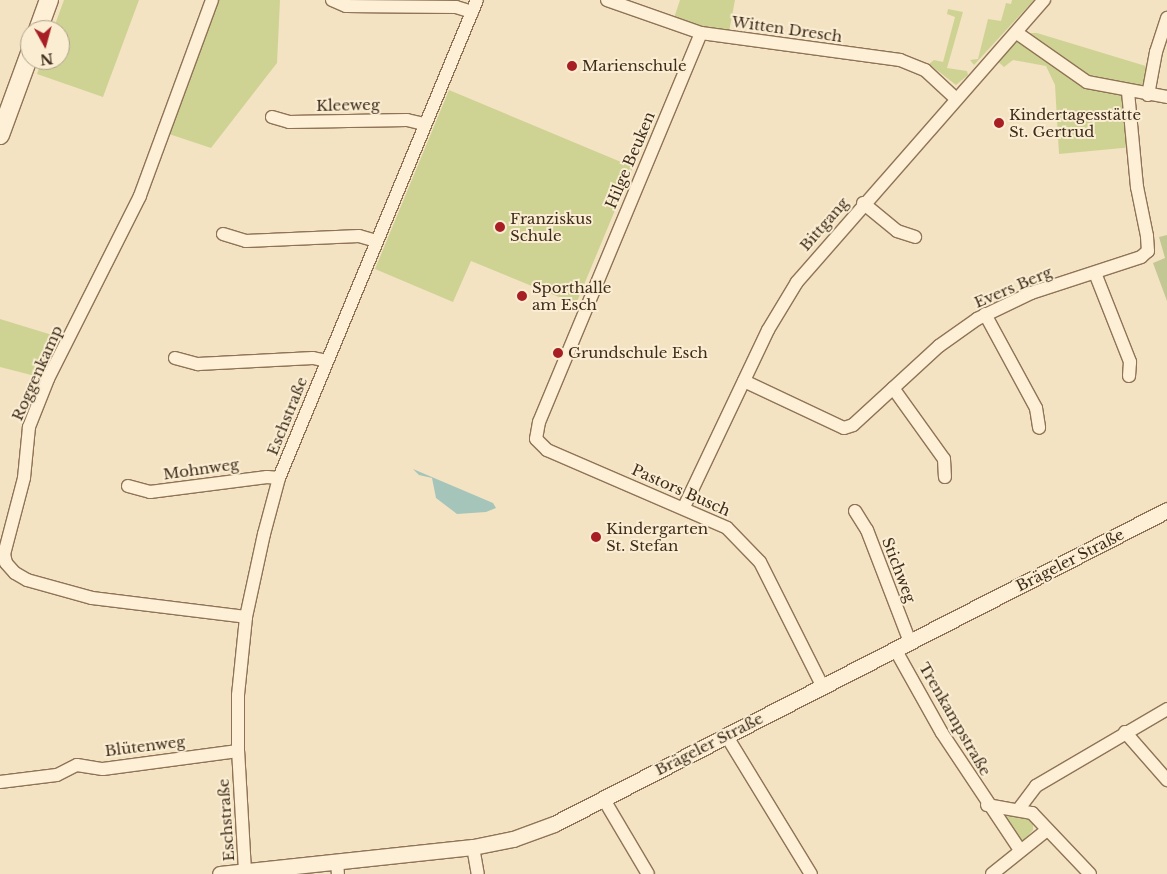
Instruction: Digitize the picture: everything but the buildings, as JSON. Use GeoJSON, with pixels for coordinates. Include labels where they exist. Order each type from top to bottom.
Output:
{"type":"FeatureCollection","features":[{"type":"Feature","properties":{"kind":"main road"},"geometry":{"type":"LineString","coordinates":[[42,20],[49,0]]}},
{"type":"Feature","properties":{"kind":"main road"},"geometry":{"type":"LineString","coordinates":[[0,135],[24,70]]}},
{"type":"Feature","properties":{"kind":"street","name":"Roggenkamp"},"geometry":{"type":"LineString","coordinates":[[212,0],[140,196],[48,379],[29,427],[24,478],[5,546],[3,567],[27,580],[92,598],[246,617]]}},
{"type":"Feature","properties":{"kind":"street"},"geometry":{"type":"LineString","coordinates":[[332,0],[346,6],[475,6]]}},
{"type":"Feature","properties":{"kind":"street","name":"Bittgang"},"geometry":{"type":"LineString","coordinates":[[684,507],[744,381],[797,282],[955,98],[1017,33],[1044,0]]}},
{"type":"Feature","properties":{"kind":"street","name":"Witten Dresch"},"geometry":{"type":"LineString","coordinates":[[614,2],[700,34],[900,60],[925,70],[955,98]]}},
{"type":"Feature","properties":{"kind":"street","name":"Eschstraße"},"geometry":{"type":"LineString","coordinates":[[245,871],[238,751],[238,695],[246,617],[279,478],[475,6]]}},
{"type":"Feature","properties":{"kind":"street"},"geometry":{"type":"LineString","coordinates":[[1148,95],[1156,52],[1167,18]]}},
{"type":"Feature","properties":{"kind":"street"},"geometry":{"type":"LineString","coordinates":[[1017,33],[1087,82],[1128,92],[1167,97]]}},
{"type":"Feature","properties":{"kind":"street","name":"Hilge Beuken"},"geometry":{"type":"LineString","coordinates":[[536,439],[539,422],[700,34]]}},
{"type":"Feature","properties":{"kind":"street","name":"Evers Berg"},"geometry":{"type":"LineString","coordinates":[[744,381],[844,428],[853,425],[939,346],[986,314],[1031,293],[1141,257],[1148,251],[1128,92]]}},
{"type":"Feature","properties":{"kind":"street","name":"Kleeweg"},"geometry":{"type":"LineString","coordinates":[[272,117],[289,122],[407,120],[425,124]]}},
{"type":"Feature","properties":{"kind":"street"},"geometry":{"type":"LineString","coordinates":[[864,203],[897,231],[915,237]]}},
{"type":"Feature","properties":{"kind":"street"},"geometry":{"type":"LineString","coordinates":[[223,234],[246,241],[359,236],[376,241]]}},
{"type":"Feature","properties":{"kind":"street"},"geometry":{"type":"LineString","coordinates":[[1095,273],[1130,362],[1129,376]]}},
{"type":"Feature","properties":{"kind":"street"},"geometry":{"type":"LineString","coordinates":[[986,314],[1036,408],[1039,428]]}},
{"type":"Feature","properties":{"kind":"street"},"geometry":{"type":"LineString","coordinates":[[175,358],[198,364],[313,358],[326,361]]}},
{"type":"Feature","properties":{"kind":"street"},"geometry":{"type":"LineString","coordinates":[[893,388],[944,459],[945,477]]}},
{"type":"Feature","properties":{"kind":"street","name":"Pastors Busch"},"geometry":{"type":"LineString","coordinates":[[536,439],[548,450],[684,507],[727,528],[760,562],[823,687]]}},
{"type":"Feature","properties":{"kind":"street","name":"Mohnweg"},"geometry":{"type":"LineString","coordinates":[[128,486],[150,492],[267,477],[279,478]]}},
{"type":"Feature","properties":{"kind":"street","name":"Brägeler Straße"},"geometry":{"type":"LineString","coordinates":[[220,874],[245,871],[338,868],[514,839],[546,827],[1167,510]]}},
{"type":"Feature","properties":{"kind":"street","name":"Stichweg"},"geometry":{"type":"LineString","coordinates":[[855,511],[867,530],[910,642]]}},
{"type":"Feature","properties":{"kind":"street","name":"Trenkampstraße"},"geometry":{"type":"LineString","coordinates":[[896,649],[942,733],[987,806],[1020,850]]}},
{"type":"Feature","properties":{"kind":"street"},"geometry":{"type":"LineString","coordinates":[[1018,810],[1036,786],[1167,709]]}},
{"type":"Feature","properties":{"kind":"street"},"geometry":{"type":"LineString","coordinates":[[1125,732],[1167,780]]}},
{"type":"Feature","properties":{"kind":"street"},"geometry":{"type":"LineString","coordinates":[[726,735],[811,874]]}},
{"type":"Feature","properties":{"kind":"street","name":"Blütenweg"},"geometry":{"type":"LineString","coordinates":[[0,782],[57,775],[77,765],[103,769],[238,751]]}},
{"type":"Feature","properties":{"kind":"street"},"geometry":{"type":"LineString","coordinates":[[603,798],[648,874]]}},
{"type":"Feature","properties":{"kind":"street"},"geometry":{"type":"LineString","coordinates":[[987,806],[1032,813],[1090,874]]}},
{"type":"Feature","properties":{"kind":"street"},"geometry":{"type":"LineString","coordinates":[[992,874],[1047,830]]}},
{"type":"Feature","properties":{"kind":"street"},"geometry":{"type":"LineString","coordinates":[[473,847],[478,874]]}},
{"type":"Feature","properties":{"kind":"green space"},"geometry":{"type":"Polygon","coordinates":[[[64,0],[139,0],[103,97],[37,74],[38,70],[70,70],[70,20],[57,20],[64,0]]]}},
{"type":"Feature","properties":{"kind":"green space"},"geometry":{"type":"Polygon","coordinates":[[[212,0],[280,0],[277,63],[211,148],[163,132],[212,0]]]}},
{"type":"Feature","properties":{"kind":"green space"},"geometry":{"type":"Polygon","coordinates":[[[680,0],[735,0],[728,37],[672,24],[680,0]]]}},
{"type":"Feature","properties":{"kind":"green space"},"geometry":{"type":"Polygon","coordinates":[[[1012,0],[1034,0],[974,65],[970,60],[978,59],[988,19],[1001,21],[1006,3],[1011,4],[1012,0]]]}},
{"type":"Feature","properties":{"kind":"green space"},"geometry":{"type":"Polygon","coordinates":[[[948,9],[963,12],[947,68],[967,71],[968,75],[956,85],[929,64],[934,60],[943,62],[955,17],[947,14],[948,9]]]}},
{"type":"Feature","properties":{"kind":"green space"},"geometry":{"type":"Polygon","coordinates":[[[1017,33],[1037,33],[1149,67],[1148,95],[1128,92],[1133,147],[1059,154],[1055,85],[1046,66],[1013,60],[1004,67],[994,58],[1017,33]]]}},
{"type":"Feature","properties":{"kind":"green space"},"geometry":{"type":"Polygon","coordinates":[[[449,90],[633,167],[576,304],[471,261],[453,302],[375,269],[449,90]]]}},
{"type":"Feature","properties":{"kind":"green space"},"geometry":{"type":"Polygon","coordinates":[[[1167,235],[1167,301],[1153,263],[1165,258],[1159,237],[1167,235]]]}},
{"type":"Feature","properties":{"kind":"green space"},"geometry":{"type":"Polygon","coordinates":[[[0,319],[62,338],[43,378],[0,367],[0,319]]]}},
{"type":"Feature","properties":{"kind":"green space"},"geometry":{"type":"Polygon","coordinates":[[[1008,815],[1027,817],[1033,822],[1033,830],[1023,841],[1019,842],[1004,817],[1008,815]]]}},
{"type":"Feature","properties":{"kind":"water"},"geometry":{"type":"Polygon","coordinates":[[[413,469],[493,503],[496,508],[486,512],[457,514],[436,498],[432,478],[419,475],[413,469]]]}},
{"type":"Feature","properties":{"kind":"place","name":"Marienschule"},"geometry":{"type":"Point","coordinates":[572,66]}},
{"type":"Feature","properties":{"kind":"place","name":"Kindertagesstätte St. Gertrud"},"geometry":{"type":"Point","coordinates":[999,123]}},
{"type":"Feature","properties":{"kind":"place","name":"Franziskus Schule"},"geometry":{"type":"Point","coordinates":[500,227]}},
{"type":"Feature","properties":{"kind":"place","name":"Sporthalle am Esch"},"geometry":{"type":"Point","coordinates":[522,296]}},
{"type":"Feature","properties":{"kind":"place","name":"Grundschule Esch"},"geometry":{"type":"Point","coordinates":[558,353]}},
{"type":"Feature","properties":{"kind":"place","name":"Kindergarten St. Stefan"},"geometry":{"type":"Point","coordinates":[596,537]}}]}
